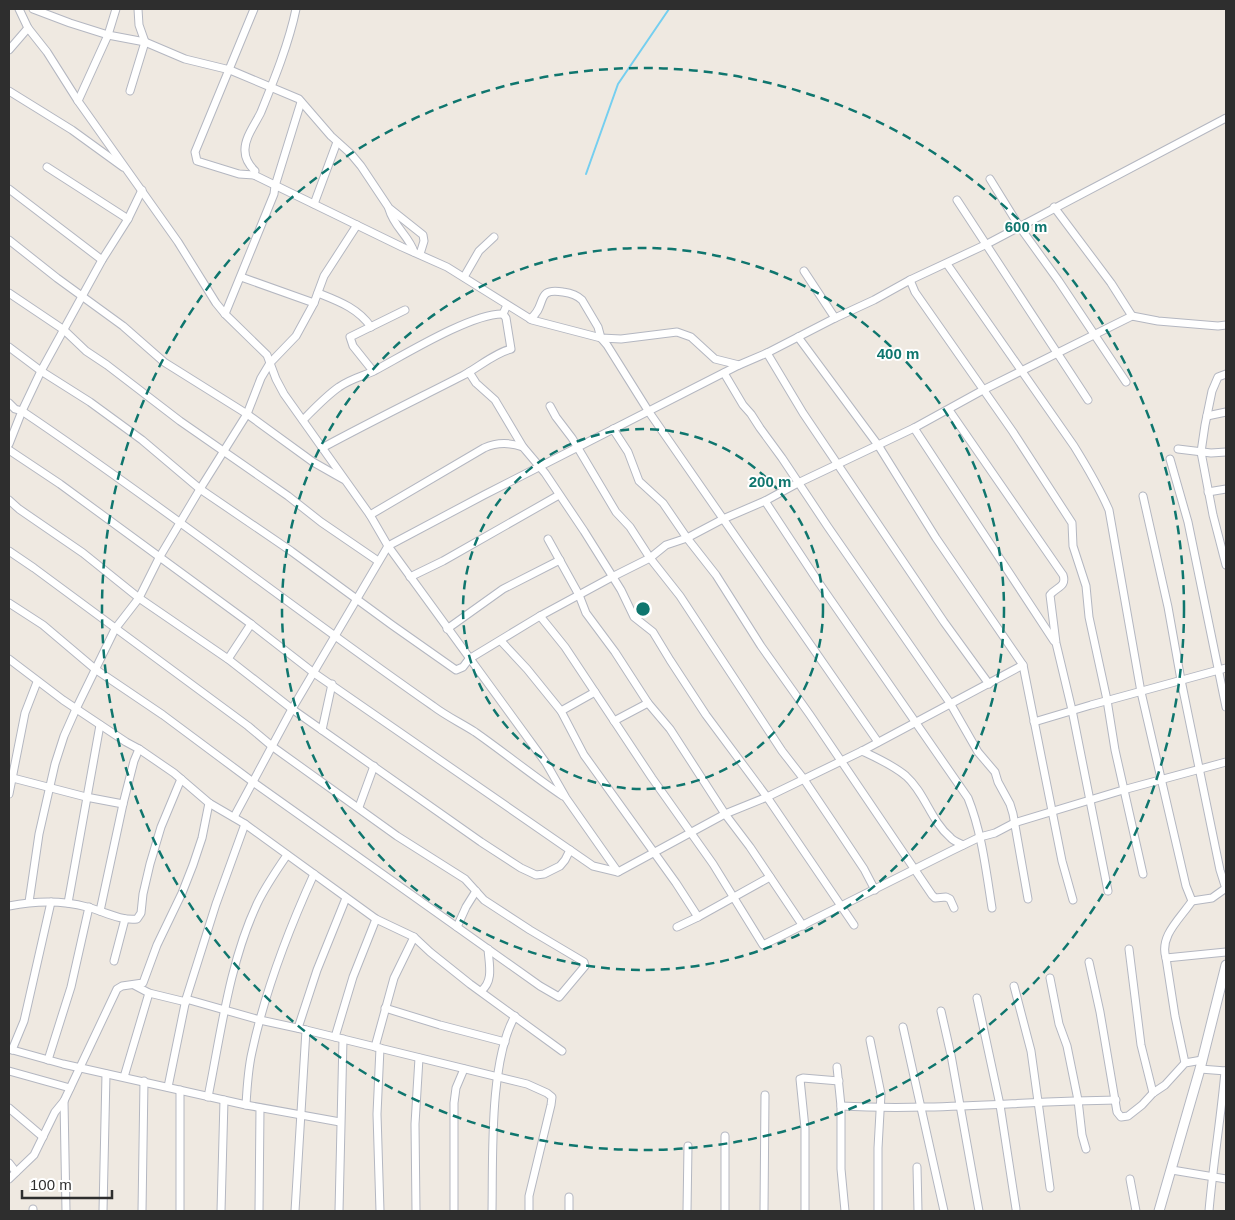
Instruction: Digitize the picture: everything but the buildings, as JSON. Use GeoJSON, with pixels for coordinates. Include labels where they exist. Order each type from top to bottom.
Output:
{"type":"FeatureCollection","features":[{"type":"Feature","properties":{"kind":"street"},"geometry":{"type":"LineString","coordinates":[[19,9],[28,28],[47,52],[78,101],[142,190],[225,314],[264,351],[284,394],[346,480],[410,577],[546,763],[566,798],[618,872]]}},
{"type":"Feature","properties":{"kind":"street"},"geometry":{"type":"LineString","coordinates":[[22,17],[28,9]]}},
{"type":"Feature","properties":{"kind":"street"},"geometry":{"type":"LineString","coordinates":[[33,9],[108,35],[144,42],[185,59],[230,70],[294,96],[361,166],[389,208],[398,228],[417,253]]}},
{"type":"Feature","properties":{"kind":"street"},"geometry":{"type":"LineString","coordinates":[[78,101],[108,35],[116,9]]}},
{"type":"Feature","properties":{"kind":"street"},"geometry":{"type":"LineString","coordinates":[[130,91],[144,42],[139,25],[138,9]]}},
{"type":"Feature","properties":{"kind":"street"},"geometry":{"type":"LineString","coordinates":[[254,9],[195,152],[196,159],[239,174],[254,176],[417,253],[464,277],[530,319],[601,338],[621,339],[677,332],[691,337],[715,359],[738,365]]}},
{"type":"Feature","properties":{"kind":"street"},"geometry":{"type":"LineString","coordinates":[[254,176],[255,171],[247,161],[245,150],[247,140],[261,112],[293,23],[296,9]]}},
{"type":"Feature","properties":{"kind":"street"},"geometry":{"type":"LineString","coordinates":[[9,50],[28,28]]}},
{"type":"Feature","properties":{"kind":"street"},"geometry":{"type":"LineString","coordinates":[[9,91],[72,130],[128,171]]}},
{"type":"Feature","properties":{"kind":"street"},"geometry":{"type":"LineString","coordinates":[[225,314],[274,194],[301,102]]}},
{"type":"Feature","properties":{"kind":"street"},"geometry":{"type":"LineString","coordinates":[[234,816],[292,710],[388,546],[738,365],[767,353],[910,280],[987,244],[1226,118]]}},
{"type":"Feature","properties":{"kind":"street"},"geometry":{"type":"LineString","coordinates":[[314,204],[336,142]]}},
{"type":"Feature","properties":{"kind":"street"},"geometry":{"type":"LineString","coordinates":[[47,167],[128,219]]}},
{"type":"Feature","properties":{"kind":"street"},"geometry":{"type":"LineString","coordinates":[[990,179],[1019,226],[1058,280],[1126,382]]}},
{"type":"Feature","properties":{"kind":"street"},"geometry":{"type":"LineString","coordinates":[[9,189],[102,260]]}},
{"type":"Feature","properties":{"kind":"street"},"geometry":{"type":"LineString","coordinates":[[9,444],[41,371],[102,260],[128,219],[142,190]]}},
{"type":"Feature","properties":{"kind":"street"},"geometry":{"type":"LineString","coordinates":[[957,200],[1088,400]]}},
{"type":"Feature","properties":{"kind":"street"},"geometry":{"type":"LineString","coordinates":[[1054,207],[1111,283],[1132,316]]}},
{"type":"Feature","properties":{"kind":"street"},"geometry":{"type":"LineString","coordinates":[[389,208],[424,238],[417,253]]}},
{"type":"Feature","properties":{"kind":"street"},"geometry":{"type":"LineString","coordinates":[[29,902],[39,834],[64,736],[95,669],[115,629],[139,598],[159,558],[247,414],[261,378],[270,363],[296,336],[314,304],[324,276],[357,225]]}},
{"type":"Feature","properties":{"kind":"street"},"geometry":{"type":"LineString","coordinates":[[464,277],[479,251],[494,237]]}},
{"type":"Feature","properties":{"kind":"street"},"geometry":{"type":"LineString","coordinates":[[9,240],[123,326],[164,362],[247,414],[313,462],[346,480]]}},
{"type":"Feature","properties":{"kind":"street"},"geometry":{"type":"LineString","coordinates":[[947,264],[1023,371],[1087,467],[1109,510],[1141,692],[1186,886],[1192,901]]}},
{"type":"Feature","properties":{"kind":"street"},"geometry":{"type":"LineString","coordinates":[[804,271],[835,318]]}},
{"type":"Feature","properties":{"kind":"street"},"geometry":{"type":"LineString","coordinates":[[241,277],[314,304]]}},
{"type":"Feature","properties":{"kind":"street"},"geometry":{"type":"LineString","coordinates":[[910,280],[915,292],[1072,523],[1073,546],[1086,586],[1089,617],[1107,700],[1109,721],[1143,874]]}},
{"type":"Feature","properties":{"kind":"street"},"geometry":{"type":"LineString","coordinates":[[530,319],[538,312],[544,294],[547,292],[552,290],[580,297],[598,327],[601,338],[649,412],[878,742]]}},
{"type":"Feature","properties":{"kind":"street"},"geometry":{"type":"LineString","coordinates":[[318,292],[352,307],[371,327]]}},
{"type":"Feature","properties":{"kind":"street"},"geometry":{"type":"LineString","coordinates":[[9,294],[64,330],[86,351],[378,561]]}},
{"type":"Feature","properties":{"kind":"street"},"geometry":{"type":"LineString","coordinates":[[503,314],[507,305]]}},
{"type":"Feature","properties":{"kind":"street"},"geometry":{"type":"LineString","coordinates":[[373,371],[353,346],[350,337],[405,310]]}},
{"type":"Feature","properties":{"kind":"street"},"geometry":{"type":"LineString","coordinates":[[302,420],[345,383],[467,324],[492,314],[503,314]]}},
{"type":"Feature","properties":{"kind":"street"},"geometry":{"type":"LineString","coordinates":[[322,448],[511,349],[506,318],[503,314]]}},
{"type":"Feature","properties":{"kind":"street"},"geometry":{"type":"LineString","coordinates":[[9,347],[142,440],[200,489],[291,551],[455,670],[463,667],[469,659],[540,616],[650,558],[666,545],[687,538],[914,428],[983,390],[1132,316],[1158,321],[1226,325]]}},
{"type":"Feature","properties":{"kind":"street"},"geometry":{"type":"LineString","coordinates":[[798,337],[878,445],[936,538],[1023,665],[1062,861],[1073,900]]}},
{"type":"Feature","properties":{"kind":"street"},"geometry":{"type":"LineString","coordinates":[[767,353],[803,413],[837,464],[944,622],[989,684]]}},
{"type":"Feature","properties":{"kind":"street"},"geometry":{"type":"LineString","coordinates":[[469,372],[476,383],[495,400],[523,447],[540,467],[621,590],[634,617],[654,632],[706,715],[767,797],[854,925]]}},
{"type":"Feature","properties":{"kind":"street"},"geometry":{"type":"LineString","coordinates":[[724,373],[743,405],[950,703],[978,752],[995,772],[998,782],[1010,804],[1028,899]]}},
{"type":"Feature","properties":{"kind":"street"},"geometry":{"type":"LineString","coordinates":[[1226,374],[1218,377],[1212,392],[1202,452],[1208,492],[1226,565]]}},
{"type":"Feature","properties":{"kind":"street"},"geometry":{"type":"LineString","coordinates":[[9,402],[15,409],[22,411],[136,490],[434,707],[475,732],[566,798]]}},
{"type":"Feature","properties":{"kind":"street"},"geometry":{"type":"LineString","coordinates":[[550,406],[572,438],[616,512],[630,527],[650,558],[680,596],[864,869],[875,890]]}},
{"type":"Feature","properties":{"kind":"street"},"geometry":{"type":"LineString","coordinates":[[949,410],[1062,575],[1064,584],[1050,595],[1056,643],[1072,710],[1108,892]]}},
{"type":"Feature","properties":{"kind":"street"},"geometry":{"type":"LineString","coordinates":[[1207,416],[1226,412]]}},
{"type":"Feature","properties":{"kind":"street"},"geometry":{"type":"LineString","coordinates":[[914,428],[1056,643]]}},
{"type":"Feature","properties":{"kind":"street"},"geometry":{"type":"LineString","coordinates":[[614,430],[628,452],[639,481],[663,503],[716,575],[761,646],[935,898],[946,897],[950,899],[954,908]]}},
{"type":"Feature","properties":{"kind":"street"},"geometry":{"type":"LineString","coordinates":[[370,515],[484,448],[506,443],[523,447]]}},
{"type":"Feature","properties":{"kind":"street"},"geometry":{"type":"LineString","coordinates":[[1178,449],[1211,453],[1226,452]]}},
{"type":"Feature","properties":{"kind":"street"},"geometry":{"type":"LineString","coordinates":[[9,450],[60,484],[251,624],[314,673],[494,799],[593,866],[618,872],[725,814],[767,797],[862,751],[1023,665]]}},
{"type":"Feature","properties":{"kind":"street"},"geometry":{"type":"LineString","coordinates":[[1170,458],[1188,522],[1226,707]]}},
{"type":"Feature","properties":{"kind":"street"},"geometry":{"type":"LineString","coordinates":[[1208,492],[1226,489]]}},
{"type":"Feature","properties":{"kind":"street"},"geometry":{"type":"LineString","coordinates":[[410,577],[443,561],[559,495]]}},
{"type":"Feature","properties":{"kind":"street"},"geometry":{"type":"LineString","coordinates":[[1143,496],[1168,607],[1220,870],[1226,889],[1212,898],[1192,901],[1166,937],[1163,949],[1185,1063]]}},
{"type":"Feature","properties":{"kind":"street"},"geometry":{"type":"LineString","coordinates":[[9,500],[139,598],[228,659],[292,710],[481,842],[530,873],[536,875],[552,871],[565,860],[570,850]]}},
{"type":"Feature","properties":{"kind":"street"},"geometry":{"type":"LineString","coordinates":[[765,501],[914,722],[968,798],[980,837],[992,908]]}},
{"type":"Feature","properties":{"kind":"street"},"geometry":{"type":"LineString","coordinates":[[548,539],[579,595],[586,613],[615,652],[648,703],[670,729],[725,814],[803,926]]}},
{"type":"Feature","properties":{"kind":"street"},"geometry":{"type":"LineString","coordinates":[[9,551],[397,836],[465,879],[479,896],[514,920],[584,962],[585,966],[561,996],[557,997],[253,782],[163,715],[95,669],[43,625],[9,603]]}},
{"type":"Feature","properties":{"kind":"street"},"geometry":{"type":"LineString","coordinates":[[447,629],[503,589],[560,560]]}},
{"type":"Feature","properties":{"kind":"street"},"geometry":{"type":"LineString","coordinates":[[540,616],[565,647],[652,778],[735,897],[763,945],[963,845],[980,837],[995,833],[1014,823],[1123,790],[1226,762]]}},
{"type":"Feature","properties":{"kind":"street"},"geometry":{"type":"LineString","coordinates":[[228,659],[251,624]]}},
{"type":"Feature","properties":{"kind":"street"},"geometry":{"type":"LineString","coordinates":[[501,641],[527,669],[561,712],[584,755],[698,917]]}},
{"type":"Feature","properties":{"kind":"street"},"geometry":{"type":"LineString","coordinates":[[9,660],[76,709],[139,749],[209,803],[234,816],[346,898],[376,918],[414,937],[430,952],[562,1051]]}},
{"type":"Feature","properties":{"kind":"street"},"geometry":{"type":"LineString","coordinates":[[1034,722],[1226,668]]}},
{"type":"Feature","properties":{"kind":"street"},"geometry":{"type":"LineString","coordinates":[[9,794],[10,778],[25,713],[37,682]]}},
{"type":"Feature","properties":{"kind":"street"},"geometry":{"type":"LineString","coordinates":[[322,730],[332,684]]}},
{"type":"Feature","properties":{"kind":"street"},"geometry":{"type":"LineString","coordinates":[[561,712],[595,692]]}},
{"type":"Feature","properties":{"kind":"street"},"geometry":{"type":"LineString","coordinates":[[614,721],[648,703]]}},
{"type":"Feature","properties":{"kind":"street"},"geometry":{"type":"LineString","coordinates":[[68,902],[100,725]]}},
{"type":"Feature","properties":{"kind":"street"},"geometry":{"type":"LineString","coordinates":[[100,911],[123,804],[139,749]]}},
{"type":"Feature","properties":{"kind":"street"},"geometry":{"type":"LineString","coordinates":[[862,751],[889,764],[908,777],[944,831],[950,838],[963,845]]}},
{"type":"Feature","properties":{"kind":"street"},"geometry":{"type":"LineString","coordinates":[[358,807],[374,766]]}},
{"type":"Feature","properties":{"kind":"street"},"geometry":{"type":"LineString","coordinates":[[10,778],[123,804]]}},
{"type":"Feature","properties":{"kind":"street"},"geometry":{"type":"LineString","coordinates":[[9,906],[29,902],[68,902],[125,919],[137,919],[141,913],[146,879],[161,827],[181,780]]}},
{"type":"Feature","properties":{"kind":"street"},"geometry":{"type":"LineString","coordinates":[[9,1179],[34,1156],[55,1112],[64,1101],[117,989],[122,986],[143,983],[157,945],[182,893],[202,838],[209,803]]}},
{"type":"Feature","properties":{"kind":"street"},"geometry":{"type":"LineString","coordinates":[[168,1087],[186,1001],[216,904],[245,824]]}},
{"type":"Feature","properties":{"kind":"street"},"geometry":{"type":"LineString","coordinates":[[208,1097],[225,1011],[242,941],[257,904],[287,855]]}},
{"type":"Feature","properties":{"kind":"street"},"geometry":{"type":"LineString","coordinates":[[246,1105],[252,1052],[260,1020],[278,963],[314,874]]}},
{"type":"Feature","properties":{"kind":"street"},"geometry":{"type":"LineString","coordinates":[[677,927],[770,877]]}},
{"type":"Feature","properties":{"kind":"street"},"geometry":{"type":"LineString","coordinates":[[457,927],[476,891]]}},
{"type":"Feature","properties":{"kind":"street"},"geometry":{"type":"LineString","coordinates":[[298,1028],[320,962],[346,898]]}},
{"type":"Feature","properties":{"kind":"street"},"geometry":{"type":"LineString","coordinates":[[51,902],[24,1020],[11,1049],[80,1068],[208,1097],[300,1116],[340,1122]]}},
{"type":"Feature","properties":{"kind":"street"},"geometry":{"type":"LineString","coordinates":[[48,1060],[71,987],[89,907]]}},
{"type":"Feature","properties":{"kind":"street"},"geometry":{"type":"LineString","coordinates":[[335,1037],[353,977],[376,918]]}},
{"type":"Feature","properties":{"kind":"street"},"geometry":{"type":"LineString","coordinates":[[114,961],[125,919]]}},
{"type":"Feature","properties":{"kind":"street"},"geometry":{"type":"LineString","coordinates":[[380,1211],[377,1114],[378,1047],[385,1008],[394,978],[414,937]]}},
{"type":"Feature","properties":{"kind":"street"},"geometry":{"type":"LineString","coordinates":[[1129,948],[1140,1045],[1153,1093]]}},
{"type":"Feature","properties":{"kind":"street"},"geometry":{"type":"LineString","coordinates":[[481,991],[488,983],[490,977],[488,949]]}},
{"type":"Feature","properties":{"kind":"street"},"geometry":{"type":"LineString","coordinates":[[1166,958],[1226,952]]}},
{"type":"Feature","properties":{"kind":"street"},"geometry":{"type":"LineString","coordinates":[[1089,962],[1118,1112],[1121,1117],[1128,1116],[1153,1093],[1165,1085],[1185,1063]]}},
{"type":"Feature","properties":{"kind":"street"},"geometry":{"type":"LineString","coordinates":[[1158,1211],[1172,1170],[1226,965]]}},
{"type":"Feature","properties":{"kind":"street"},"geometry":{"type":"LineString","coordinates":[[1050,978],[1059,1024],[1067,1046],[1086,1149]]}},
{"type":"Feature","properties":{"kind":"street"},"geometry":{"type":"LineString","coordinates":[[134,985],[149,993],[527,1084],[547,1093],[552,1097],[529,1196],[529,1211]]}},
{"type":"Feature","properties":{"kind":"street"},"geometry":{"type":"LineString","coordinates":[[1014,986],[1031,1050],[1050,1188]]}},
{"type":"Feature","properties":{"kind":"street"},"geometry":{"type":"LineString","coordinates":[[124,1077],[149,993]]}},
{"type":"Feature","properties":{"kind":"street"},"geometry":{"type":"LineString","coordinates":[[977,998],[1000,1105],[1016,1209]]}},
{"type":"Feature","properties":{"kind":"street"},"geometry":{"type":"LineString","coordinates":[[385,1008],[505,1042]]}},
{"type":"Feature","properties":{"kind":"street"},"geometry":{"type":"LineString","coordinates":[[941,1011],[951,1055],[979,1211]]}},
{"type":"Feature","properties":{"kind":"street"},"geometry":{"type":"LineString","coordinates":[[492,1211],[498,1077],[508,1030],[516,1016]]}},
{"type":"Feature","properties":{"kind":"street"},"geometry":{"type":"LineString","coordinates":[[903,1027],[944,1211]]}},
{"type":"Feature","properties":{"kind":"street"},"geometry":{"type":"LineString","coordinates":[[295,1211],[306,1030]]}},
{"type":"Feature","properties":{"kind":"street"},"geometry":{"type":"LineString","coordinates":[[340,1211],[340,1122],[343,1039]]}},
{"type":"Feature","properties":{"kind":"street"},"geometry":{"type":"LineString","coordinates":[[870,1040],[881,1094],[879,1107],[878,1211]]}},
{"type":"Feature","properties":{"kind":"street"},"geometry":{"type":"LineString","coordinates":[[416,1211],[415,1124],[419,1058]]}},
{"type":"Feature","properties":{"kind":"street"},"geometry":{"type":"LineString","coordinates":[[1185,1063],[1226,1071],[1212,1176],[1210,1211]]}},
{"type":"Feature","properties":{"kind":"street"},"geometry":{"type":"LineString","coordinates":[[837,1066],[841,1106],[841,1169],[845,1211]]}},
{"type":"Feature","properties":{"kind":"street"},"geometry":{"type":"LineString","coordinates":[[454,1211],[454,1103],[456,1088],[464,1069]]}},
{"type":"Feature","properties":{"kind":"street"},"geometry":{"type":"LineString","coordinates":[[9,1071],[70,1088]]}},
{"type":"Feature","properties":{"kind":"street"},"geometry":{"type":"LineString","coordinates":[[103,1211],[106,1074]]}},
{"type":"Feature","properties":{"kind":"street"},"geometry":{"type":"LineString","coordinates":[[805,1211],[805,1128],[800,1080],[803,1078],[838,1081]]}},
{"type":"Feature","properties":{"kind":"street"},"geometry":{"type":"LineString","coordinates":[[142,1211],[144,1082]]}},
{"type":"Feature","properties":{"kind":"street"},"geometry":{"type":"LineString","coordinates":[[180,1090],[180,1211]]}},
{"type":"Feature","properties":{"kind":"street"},"geometry":{"type":"LineString","coordinates":[[763,1210],[765,1095]]}},
{"type":"Feature","properties":{"kind":"street"},"geometry":{"type":"LineString","coordinates":[[221,1211],[224,1100]]}},
{"type":"Feature","properties":{"kind":"street"},"geometry":{"type":"LineString","coordinates":[[841,1106],[960,1106],[1116,1100]]}},
{"type":"Feature","properties":{"kind":"street"},"geometry":{"type":"LineString","coordinates":[[64,1101],[66,1211]]}},
{"type":"Feature","properties":{"kind":"street"},"geometry":{"type":"LineString","coordinates":[[9,1108],[44,1137]]}},
{"type":"Feature","properties":{"kind":"street"},"geometry":{"type":"LineString","coordinates":[[259,1211],[260,1108]]}},
{"type":"Feature","properties":{"kind":"street"},"geometry":{"type":"LineString","coordinates":[[725,1136],[725,1211]]}},
{"type":"Feature","properties":{"kind":"street"},"geometry":{"type":"LineString","coordinates":[[687,1211],[688,1146]]}},
{"type":"Feature","properties":{"kind":"street"},"geometry":{"type":"LineString","coordinates":[[9,1163],[16,1172]]}},
{"type":"Feature","properties":{"kind":"street"},"geometry":{"type":"LineString","coordinates":[[917,1167],[918,1211]]}},
{"type":"Feature","properties":{"kind":"street"},"geometry":{"type":"LineString","coordinates":[[1172,1170],[1226,1179]]}},
{"type":"Feature","properties":{"kind":"street"},"geometry":{"type":"LineString","coordinates":[[1130,1179],[1136,1211]]}},
{"type":"Feature","properties":{"kind":"street"},"geometry":{"type":"LineString","coordinates":[[568,1197],[569,1211]]}},
{"type":"Feature","properties":{"kind":"waterway"},"geometry":{"type":"LineString","coordinates":[[586,174],[618,84],[669,9]]}}]}
